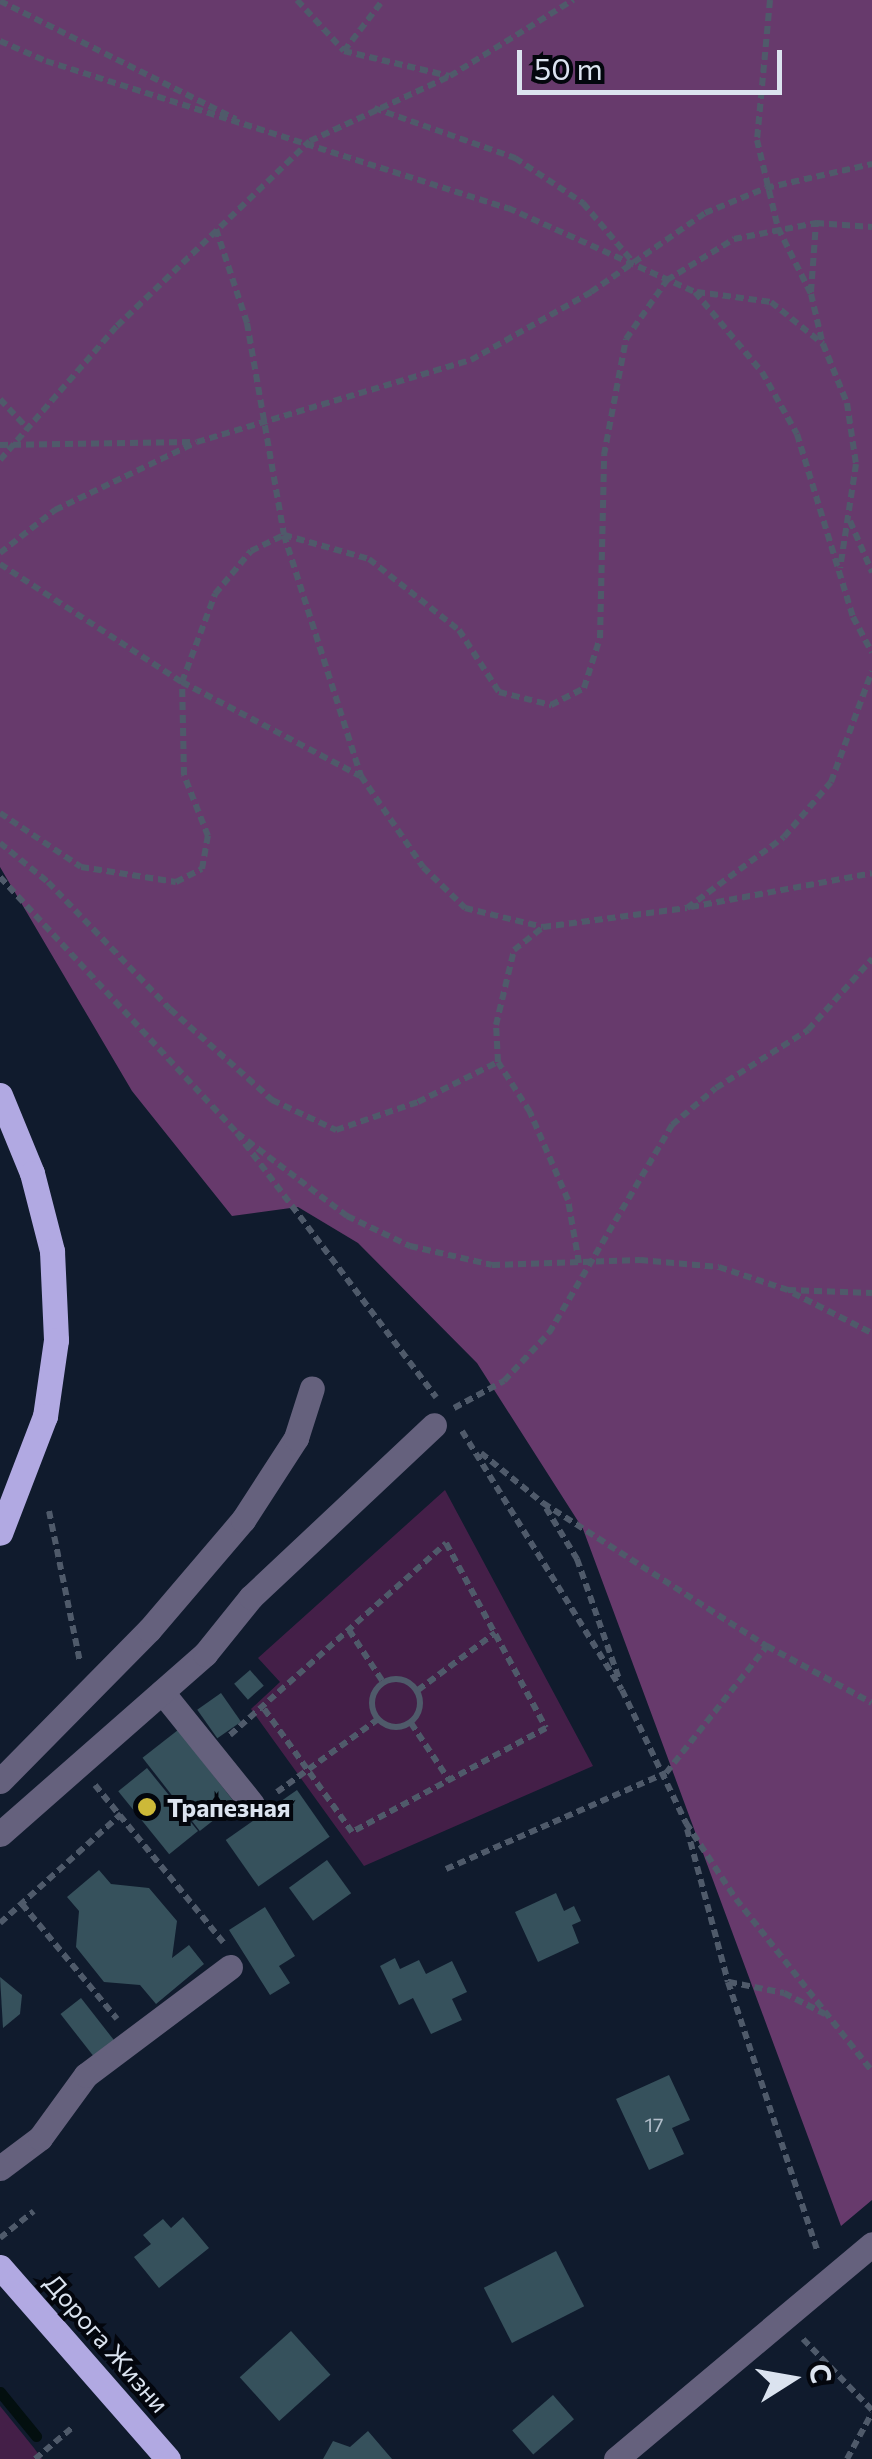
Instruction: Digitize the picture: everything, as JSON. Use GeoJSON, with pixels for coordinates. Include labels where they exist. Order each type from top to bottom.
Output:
{"type":"FeatureCollection","features":[{"type":"Feature","properties":{"kind":"main road"},"geometry":{"type":"LineString","coordinates":[[0,1095],[32,1172],[52,1251],[56,1340],[45,1416],[0,1534]]}},
{"type":"Feature","properties":{"kind":"main road","name":"Дорога Жизни"},"geometry":{"type":"LineString","coordinates":[[0,2268],[168,2459]]}},
{"type":"Feature","properties":{"kind":"street"},"geometry":{"type":"LineString","coordinates":[[0,1782],[148,1630],[243,1520],[296,1438],[312,1388]]}},
{"type":"Feature","properties":{"kind":"street"},"geometry":{"type":"LineString","coordinates":[[0,1834],[205,1654],[251,1596],[440,1418]]}},
{"type":"Feature","properties":{"kind":"street"},"geometry":{"type":"LineString","coordinates":[[162,1692],[252,1804]]}},
{"type":"Feature","properties":{"kind":"street"},"geometry":{"type":"LineString","coordinates":[[0,2168],[40,2138],[86,2076],[230,1966]]}},
{"type":"Feature","properties":{"kind":"street"},"geometry":{"type":"LineString","coordinates":[[616,2459],[872,2244]]}},
{"type":"Feature","properties":{"kind":"path"},"geometry":{"type":"LineString","coordinates":[[297,0],[344,51],[450,76]]}},
{"type":"Feature","properties":{"kind":"path"},"geometry":{"type":"LineString","coordinates":[[344,51],[383,0]]}},
{"type":"Feature","properties":{"kind":"path"},"geometry":{"type":"LineString","coordinates":[[0,460],[117,326],[310,141],[373,107],[450,76],[573,0]]}},
{"type":"Feature","properties":{"kind":"path"},"geometry":{"type":"LineString","coordinates":[[770,0],[757,140],[778,228],[811,294],[823,344],[847,403],[856,464],[840,569]]}},
{"type":"Feature","properties":{"kind":"path"},"geometry":{"type":"LineString","coordinates":[[0,1],[256,129]]}},
{"type":"Feature","properties":{"kind":"path"},"geometry":{"type":"LineString","coordinates":[[0,41],[256,129],[310,141],[508,208],[695,292],[771,302],[823,344]]}},
{"type":"Feature","properties":{"kind":"path"},"geometry":{"type":"LineString","coordinates":[[373,107],[515,158],[583,203],[633,263]]}},
{"type":"Feature","properties":{"kind":"path"},"geometry":{"type":"LineString","coordinates":[[0,553],[55,510],[197,442],[265,418],[471,360],[633,263],[704,212],[766,188],[872,164]]}},
{"type":"Feature","properties":{"kind":"path"},"geometry":{"type":"LineString","coordinates":[[811,294],[816,223]]}},
{"type":"Feature","properties":{"kind":"path"},"geometry":{"type":"LineString","coordinates":[[0,813],[81,868],[176,882],[202,869],[208,836],[184,775],[182,682],[216,594],[251,551],[284,535],[369,559],[459,630],[499,692],[551,705],[584,688],[600,638],[604,455],[626,339],[667,280],[734,239],[816,223],[872,227]]}},
{"type":"Feature","properties":{"kind":"path"},"geometry":{"type":"LineString","coordinates":[[216,228],[247,323],[284,535],[362,776],[423,866],[465,908],[543,927],[687,908],[872,873]]}},
{"type":"Feature","properties":{"kind":"path"},"geometry":{"type":"LineString","coordinates":[[695,292],[762,372],[797,434],[840,569],[872,652]]}},
{"type":"Feature","properties":{"kind":"path"},"geometry":{"type":"LineString","coordinates":[[0,399],[28,430]]}},
{"type":"Feature","properties":{"kind":"path"},"geometry":{"type":"LineString","coordinates":[[0,445],[14,448],[197,442]]}},
{"type":"Feature","properties":{"kind":"path"},"geometry":{"type":"LineString","coordinates":[[849,520],[872,572]]}},
{"type":"Feature","properties":{"kind":"path"},"geometry":{"type":"LineString","coordinates":[[0,564],[182,682],[362,776]]}},
{"type":"Feature","properties":{"kind":"path"},"geometry":{"type":"LineString","coordinates":[[687,908],[784,837],[832,782],[872,671]]}},
{"type":"Feature","properties":{"kind":"path"},"geometry":{"type":"LineString","coordinates":[[0,843],[48,882],[170,1009],[272,1100],[336,1130],[418,1102],[498,1062]]}},
{"type":"Feature","properties":{"kind":"path"},"geometry":{"type":"LineString","coordinates":[[0,876],[237,1132],[440,1418],[543,1504],[768,1646],[872,1703]]}},
{"type":"Feature","properties":{"kind":"path"},"geometry":{"type":"LineString","coordinates":[[543,927],[514,950],[505,975],[496,1025],[498,1062],[530,1112],[568,1200],[579,1263]]}},
{"type":"Feature","properties":{"kind":"path"},"geometry":{"type":"LineString","coordinates":[[440,1418],[504,1381],[550,1333],[596,1264],[672,1125],[716,1088],[808,1030],[872,959]]}},
{"type":"Feature","properties":{"kind":"path"},"geometry":{"type":"LineString","coordinates":[[237,1132],[347,1216],[410,1246],[492,1266],[579,1263],[718,1268],[788,1290],[872,1333]]}},
{"type":"Feature","properties":{"kind":"path"},"geometry":{"type":"LineString","coordinates":[[788,1290],[872,1293]]}},
{"type":"Feature","properties":{"kind":"path"},"geometry":{"type":"LineString","coordinates":[[476,1449],[622,1690],[666,1773],[686,1824],[728,1982],[828,2282]]}},
{"type":"Feature","properties":{"kind":"path"},"geometry":{"type":"LineString","coordinates":[[543,1504],[584,1574],[622,1690]]}},
{"type":"Feature","properties":{"kind":"path"},"geometry":{"type":"LineString","coordinates":[[49,1511],[78,1652]]}},
{"type":"Feature","properties":{"kind":"path"},"geometry":{"type":"LineString","coordinates":[[209,1750],[263,1707],[446,1542],[546,1728],[352,1832],[263,1707]]}},
{"type":"Feature","properties":{"kind":"path"},"geometry":{"type":"LineString","coordinates":[[349,1630],[383,1682]]}},
{"type":"Feature","properties":{"kind":"path"},"geometry":{"type":"LineString","coordinates":[[418,1690],[495,1633]]}},
{"type":"Feature","properties":{"kind":"path"},"geometry":{"type":"LineString","coordinates":[[446,1868],[666,1773],[768,1646]]}},
{"type":"Feature","properties":{"kind":"path"},"geometry":{"type":"LineString","coordinates":[[378,1720],[374,1692],[383,1682],[396,1678],[418,1690]]}},
{"type":"Feature","properties":{"kind":"path"},"geometry":{"type":"LineString","coordinates":[[378,1720],[400,1728],[411,1723],[418,1714],[418,1690]]}},
{"type":"Feature","properties":{"kind":"path"},"geometry":{"type":"LineString","coordinates":[[308,1770],[378,1720]]}},
{"type":"Feature","properties":{"kind":"path"},"geometry":{"type":"LineString","coordinates":[[411,1723],[449,1780]]}},
{"type":"Feature","properties":{"kind":"path"},"geometry":{"type":"LineString","coordinates":[[78,1766],[122,1814],[224,1942],[230,1966]]}},
{"type":"Feature","properties":{"kind":"path"},"geometry":{"type":"LineString","coordinates":[[0,1923],[122,1814]]}},
{"type":"Feature","properties":{"kind":"path"},"geometry":{"type":"LineString","coordinates":[[686,1824],[872,2071]]}},
{"type":"Feature","properties":{"kind":"path"},"geometry":{"type":"LineString","coordinates":[[22,1904],[134,2040]]}},
{"type":"Feature","properties":{"kind":"path"},"geometry":{"type":"LineString","coordinates":[[728,1982],[784,1993],[830,2017]]}},
{"type":"Feature","properties":{"kind":"path"},"geometry":{"type":"LineString","coordinates":[[0,2238],[34,2211]]}},
{"type":"Feature","properties":{"kind":"path"},"geometry":{"type":"LineString","coordinates":[[800,2336],[872,2412],[847,2459]]}},
{"type":"Feature","properties":{"kind":"path"},"geometry":{"type":"LineString","coordinates":[[35,2459],[73,2427]]}},
{"type":"Feature","properties":{"kind":"shaded area"},"geometry":{"type":"Polygon","coordinates":[[[0,0],[872,0],[872,2200],[841,2226],[583,1529],[477,1363],[358,1243],[298,1207],[232,1216],[132,1091],[0,867],[0,0]]]}},
{"type":"Feature","properties":{"kind":"shaded area"},"geometry":{"type":"Polygon","coordinates":[[[445,1490],[593,1766],[364,1866],[251,1709],[280,1682],[258,1658],[445,1490]]]}},
{"type":"Feature","properties":{"kind":"shaded area"},"geometry":{"type":"Polygon","coordinates":[[[0,2406],[34,2448],[42,2459],[0,2459],[0,2406]]]}},
{"type":"Feature","properties":{"kind":"building"},"geometry":{"type":"Polygon","coordinates":[[[250,1670],[264,1686],[248,1700],[234,1684],[250,1670]]]}},
{"type":"Feature","properties":{"kind":"building"},"geometry":{"type":"Polygon","coordinates":[[[221,1693],[241,1722],[217,1738],[197,1710],[221,1693]]]}},
{"type":"Feature","properties":{"kind":"building"},"geometry":{"type":"Polygon","coordinates":[[[178,1730],[235,1803],[200,1831],[143,1758],[178,1730]]]}},
{"type":"Feature","properties":{"kind":"building"},"geometry":{"type":"Polygon","coordinates":[[[147,1768],[198,1831],[169,1854],[118,1791],[147,1768]]]}},
{"type":"Feature","properties":{"kind":"building"},"geometry":{"type":"Polygon","coordinates":[[[297,1790],[330,1837],[258,1887],[226,1840],[297,1790]]]}},
{"type":"Feature","properties":{"kind":"building"},"geometry":{"type":"Polygon","coordinates":[[[327,1860],[351,1893],[313,1921],[289,1888],[327,1860]]]}},
{"type":"Feature","properties":{"kind":"building"},"geometry":{"type":"Polygon","coordinates":[[[99,1870],[111,1884],[149,1888],[177,1921],[172,1958],[189,1945],[204,1964],[156,2004],[140,1985],[104,1982],[76,1947],[79,1911],[67,1897],[99,1870]]]}},
{"type":"Feature","properties":{"kind":"building"},"geometry":{"type":"Polygon","coordinates":[[[556,1893],[564,1911],[574,1906],[581,1921],[572,1925],[579,1943],[538,1962],[515,1912],[556,1893]]]}},
{"type":"Feature","properties":{"kind":"building"},"geometry":{"type":"Polygon","coordinates":[[[265,1907],[295,1956],[279,1966],[290,1983],[270,1995],[229,1930],[265,1907]]]}},
{"type":"Feature","properties":{"kind":"building"},"geometry":{"type":"Polygon","coordinates":[[[395,1958],[400,1969],[419,1960],[426,1974],[452,1961],[467,1992],[452,1999],[462,2020],[431,2034],[413,1998],[399,2005],[380,1966],[395,1958]]]}},
{"type":"Feature","properties":{"kind":"building"},"geometry":{"type":"Polygon","coordinates":[[[0,1977],[22,1995],[20,2014],[3,2028],[0,1977]]]}},
{"type":"Feature","properties":{"kind":"building"},"geometry":{"type":"Polygon","coordinates":[[[81,1998],[115,2041],[94,2057],[61,2014],[81,1998]]]}},
{"type":"Feature","properties":{"kind":"building"},"geometry":{"type":"Polygon","coordinates":[[[669,2075],[690,2120],[672,2128],[684,2154],[649,2170],[616,2099],[669,2075]]]}},
{"type":"Feature","properties":{"kind":"building"},"geometry":{"type":"Polygon","coordinates":[[[183,2217],[209,2248],[159,2288],[134,2257],[151,2244],[143,2235],[163,2219],[171,2228],[183,2217]]]}},
{"type":"Feature","properties":{"kind":"building"},"geometry":{"type":"Polygon","coordinates":[[[556,2251],[584,2306],[512,2343],[484,2288],[556,2251]]]}},
{"type":"Feature","properties":{"kind":"building"},"geometry":{"type":"Polygon","coordinates":[[[291,2331],[330,2375],[279,2421],[240,2377],[291,2331]]]}},
{"type":"Feature","properties":{"kind":"building"},"geometry":{"type":"Polygon","coordinates":[[[553,2395],[574,2419],[533,2455],[512,2430],[553,2395]]]}},
{"type":"Feature","properties":{"kind":"building"},"geometry":{"type":"Polygon","coordinates":[[[368,2431],[392,2459],[323,2459],[333,2441],[350,2447],[368,2431]]]}},
{"type":"Feature","properties":{"kind":"waterway"},"geometry":{"type":"LineString","coordinates":[[0,2392],[36,2436]]}},
{"type":"Feature","properties":{"kind":"place","name":"Трапезная"},"geometry":{"type":"Point","coordinates":[147,1807]}}]}
